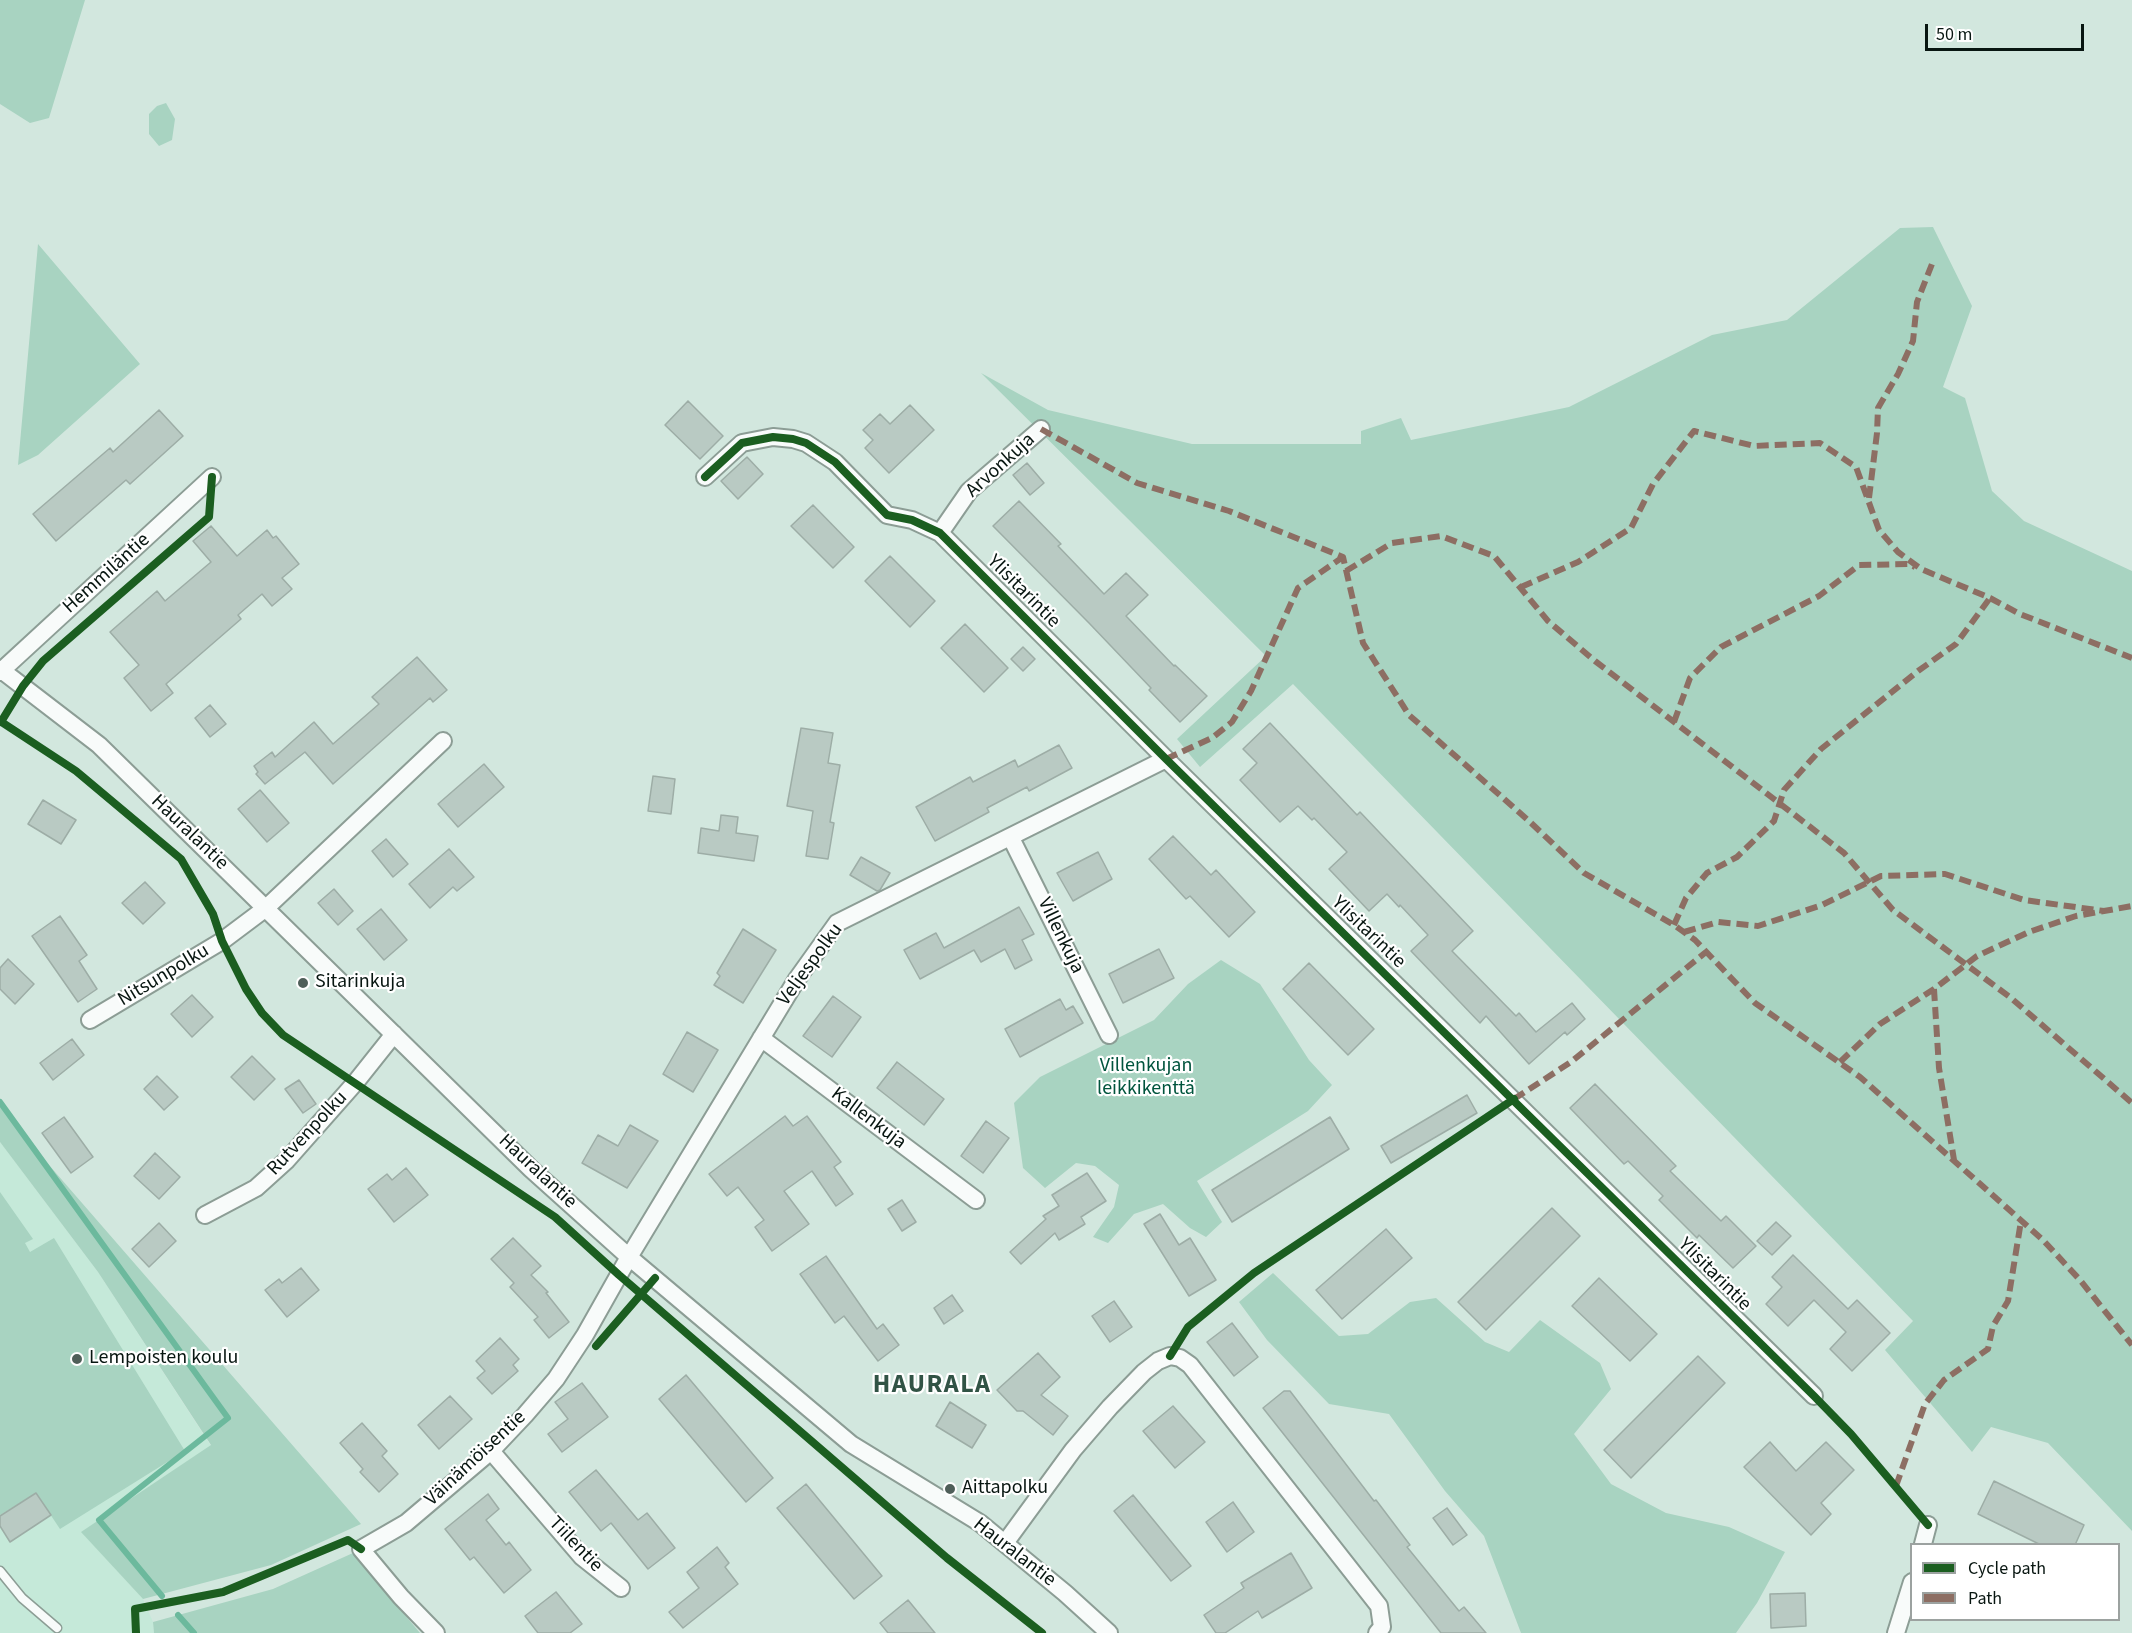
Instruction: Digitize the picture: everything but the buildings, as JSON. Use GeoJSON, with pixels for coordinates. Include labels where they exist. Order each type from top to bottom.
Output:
{"type":"FeatureCollection","features":[{"type":"Feature","properties":{"kind":"street","name":"Arvonkuja"},"geometry":{"type":"LineString","coordinates":[[940,532],[969,491],[1041,429]]}},
{"type":"Feature","properties":{"kind":"street","name":"Ylisitarintie"},"geometry":{"type":"LineString","coordinates":[[705,477],[742,443],[773,437],[806,443],[835,462],[887,515],[912,520],[940,532],[1166,759],[1814,1396]]}},
{"type":"Feature","properties":{"kind":"street","name":"Hemmiläntie"},"geometry":{"type":"LineString","coordinates":[[1,670],[212,477]]}},
{"type":"Feature","properties":{"kind":"street","name":"Hauralantie"},"geometry":{"type":"LineString","coordinates":[[1,670],[99,745],[531,1169],[629,1257],[851,1444],[980,1523],[1065,1593],[1109,1633]]}},
{"type":"Feature","properties":{"kind":"street"},"geometry":{"type":"LineString","coordinates":[[266,908],[443,741]]}},
{"type":"Feature","properties":{"kind":"street","name":"Veljespolku"},"geometry":{"type":"LineString","coordinates":[[629,1257],[797,979],[837,923],[1166,759]]}},
{"type":"Feature","properties":{"kind":"street","name":"Villenkuja"},"geometry":{"type":"LineString","coordinates":[[1011,838],[1109,1035]]}},
{"type":"Feature","properties":{"kind":"street","name":"Nitsunpolku"},"geometry":{"type":"LineString","coordinates":[[90,1020],[222,941],[266,908]]}},
{"type":"Feature","properties":{"kind":"street","name":"Rutvenpolku"},"geometry":{"type":"LineString","coordinates":[[205,1215],[256,1188],[287,1160],[355,1083],[394,1034]]}},
{"type":"Feature","properties":{"kind":"street","name":"Kallenkuja"},"geometry":{"type":"LineString","coordinates":[[761,1038],[976,1200]]}},
{"type":"Feature","properties":{"kind":"street","name":"Väinämöisentie"},"geometry":{"type":"LineString","coordinates":[[436,1633],[401,1597],[360,1549],[406,1523],[491,1451],[525,1415],[556,1379],[585,1335],[629,1257]]}},
{"type":"Feature","properties":{"kind":"street"},"geometry":{"type":"LineString","coordinates":[[1005,1543],[1073,1450],[1110,1407],[1158,1361],[1170,1356],[1180,1358],[1190,1365],[1379,1606],[1382,1627],[1377,1633]]}},
{"type":"Feature","properties":{"kind":"street","name":"Tiilentie"},"geometry":{"type":"LineString","coordinates":[[491,1451],[582,1557],[621,1588]]}},
{"type":"Feature","properties":{"kind":"street"},"geometry":{"type":"LineString","coordinates":[[1924,1543],[1928,1525]]}},
{"type":"Feature","properties":{"kind":"street"},"geometry":{"type":"LineString","coordinates":[[1896,1633],[1910,1584]]}},
{"type":"Feature","properties":{"kind":"lane"},"geometry":{"type":"LineString","coordinates":[[0,1571],[22,1598],[57,1628]]}},
{"type":"Feature","properties":{"kind":"shaded area","name":"Lempoisten koulu"},"geometry":{"type":"Polygon","coordinates":[[[0,1142],[98,1272],[211,1446],[82,1532],[143,1599],[153,1622],[154,1633],[0,1633],[0,1142]]]}},
{"type":"Feature","properties":{"kind":"green space"},"geometry":{"type":"Polygon","coordinates":[[[0,0],[85,0],[49,118],[30,123],[0,104],[0,0]]]}},
{"type":"Feature","properties":{"kind":"green space"},"geometry":{"type":"Polygon","coordinates":[[[166,103],[175,119],[172,140],[159,146],[149,134],[149,114],[157,106],[166,103]]]}},
{"type":"Feature","properties":{"kind":"green space"},"geometry":{"type":"Polygon","coordinates":[[[1933,227],[1972,306],[1943,387],[1965,398],[1992,491],[2024,521],[2132,571],[2132,1531],[2048,1443],[1991,1427],[1972,1452],[1885,1350],[1913,1321],[1293,684],[1200,767],[1177,739],[1266,656],[981,373],[1048,410],[1192,444],[1361,444],[1361,431],[1401,418],[1411,440],[1569,407],[1712,335],[1787,320],[1900,228],[1933,227]]]}},
{"type":"Feature","properties":{"kind":"green space"},"geometry":{"type":"Polygon","coordinates":[[[38,244],[140,364],[38,455],[18,465],[38,244]]]}},
{"type":"Feature","properties":{"kind":"green space","name":"Villenkujan leikkikenttä"},"geometry":{"type":"Polygon","coordinates":[[[1221,960],[1260,984],[1309,1060],[1332,1085],[1308,1111],[1197,1181],[1222,1222],[1206,1237],[1190,1228],[1163,1204],[1134,1214],[1108,1243],[1093,1237],[1114,1207],[1119,1185],[1095,1166],[1076,1163],[1045,1188],[1023,1168],[1014,1103],[1040,1077],[1154,1020],[1188,984],[1221,960]]]}},
{"type":"Feature","properties":{"kind":"green space"},"geometry":{"type":"Polygon","coordinates":[[[0,1102],[29,1142],[361,1524],[271,1565],[143,1599],[81,1532],[211,1445],[98,1272],[0,1142],[0,1102]]]}},
{"type":"Feature","properties":{"kind":"green space"},"geometry":{"type":"Polygon","coordinates":[[[0,1192],[33,1239],[25,1243],[30,1252],[54,1238],[185,1451],[60,1529],[36,1493],[0,1515],[0,1192]]]}},
{"type":"Feature","properties":{"kind":"green space"},"geometry":{"type":"Polygon","coordinates":[[[1273,1273],[1339,1336],[1368,1334],[1410,1302],[1436,1298],[1485,1342],[1509,1352],[1540,1320],[1600,1363],[1611,1389],[1574,1434],[1611,1484],[1666,1513],[1729,1527],[1785,1552],[1757,1603],[1736,1633],[1521,1633],[1484,1536],[1445,1491],[1389,1414],[1329,1404],[1267,1340],[1239,1302],[1273,1273]]]}},
{"type":"Feature","properties":{"kind":"green space"},"geometry":{"type":"Polygon","coordinates":[[[353,1553],[420,1633],[154,1633],[153,1622],[273,1589],[353,1553]]]}},
{"type":"Feature","properties":{"kind":"waterway"},"geometry":{"type":"LineString","coordinates":[[0,1102],[228,1418],[99,1520],[162,1596]]}},
{"type":"Feature","properties":{"kind":"waterway"},"geometry":{"type":"LineString","coordinates":[[178,1615],[194,1633]]}},
{"type":"Feature","properties":{"kind":"marked path"},"geometry":{"type":"LineString","coordinates":[[1869,498],[1878,408],[1898,374],[1913,341],[1917,302],[1932,264]]}},
{"type":"Feature","properties":{"kind":"marked path"},"geometry":{"type":"LineString","coordinates":[[1041,429],[1137,483],[1229,511],[1343,557],[1363,643],[1409,715],[1584,873],[1674,925],[1695,940],[1755,1003],[1860,1077],[2043,1240],[2080,1280],[2132,1345]]}},
{"type":"Feature","properties":{"kind":"marked path"},"geometry":{"type":"LineString","coordinates":[[1521,587],[1578,562],[1631,528],[1653,484],[1694,431],[1754,446],[1820,443],[1856,467],[1879,530],[1898,552],[1921,569],[1990,598],[2020,614],[2132,658]]}},
{"type":"Feature","properties":{"kind":"marked path"},"geometry":{"type":"LineString","coordinates":[[1346,571],[1392,543],[1441,536],[1494,556],[1548,621],[1595,661],[1844,853],[1893,910],[2011,998],[2132,1103]]}},
{"type":"Feature","properties":{"kind":"marked path"},"geometry":{"type":"LineString","coordinates":[[1166,759],[1212,738],[1232,722],[1251,691],[1298,588],[1343,557]]}},
{"type":"Feature","properties":{"kind":"marked path"},"geometry":{"type":"LineString","coordinates":[[1674,722],[1690,678],[1721,647],[1819,596],[1859,565],[1908,564],[1915,567]]}},
{"type":"Feature","properties":{"kind":"marked path"},"geometry":{"type":"LineString","coordinates":[[1674,925],[1686,898],[1707,873],[1737,857],[1774,821],[1784,790],[1821,749],[1918,671],[1956,644],[1990,598]]}},
{"type":"Feature","properties":{"kind":"marked path"},"geometry":{"type":"LineString","coordinates":[[1684,932],[1718,922],[1758,926],[1822,905],[1881,876],[1945,874],[2024,900],[2104,911]]}},
{"type":"Feature","properties":{"kind":"marked path"},"geometry":{"type":"LineString","coordinates":[[1840,1062],[1880,1024],[1934,989],[1977,956],[2029,932],[2076,916],[2132,906]]}},
{"type":"Feature","properties":{"kind":"marked path"},"geometry":{"type":"LineString","coordinates":[[1514,1099],[1571,1062],[1706,952]]}},
{"type":"Feature","properties":{"kind":"marked path"},"geometry":{"type":"LineString","coordinates":[[1934,989],[1939,1068],[1954,1160]]}},
{"type":"Feature","properties":{"kind":"marked path"},"geometry":{"type":"LineString","coordinates":[[1896,1486],[1925,1404],[1944,1380],[1988,1349],[1993,1326],[2008,1301],[2021,1221]]}},
{"type":"Feature","properties":{"kind":"cycle path"},"geometry":{"type":"LineString","coordinates":[[705,477],[742,443],[773,437],[793,439],[806,443],[835,462],[887,515],[912,520],[940,533],[1166,759],[1814,1396],[1851,1434],[1928,1525]]}},
{"type":"Feature","properties":{"kind":"cycle path"},"geometry":{"type":"LineString","coordinates":[[1,722],[23,686],[43,661],[209,517],[212,477]]}},
{"type":"Feature","properties":{"kind":"cycle path"},"geometry":{"type":"LineString","coordinates":[[0,721],[76,771],[181,859],[213,914],[222,941],[246,989],[262,1013],[283,1035],[555,1217],[947,1558],[1042,1633]]}},
{"type":"Feature","properties":{"kind":"cycle path"},"geometry":{"type":"LineString","coordinates":[[1170,1356],[1188,1327],[1254,1273],[1514,1099]]}},
{"type":"Feature","properties":{"kind":"cycle path"},"geometry":{"type":"LineString","coordinates":[[596,1346],[655,1278]]}},
{"type":"Feature","properties":{"kind":"cycle path"},"geometry":{"type":"LineString","coordinates":[[136,1633],[135,1609],[223,1592],[348,1540],[361,1549]]}},
{"type":"Feature","properties":{"kind":"place","name":"Sitarinkuja"},"geometry":{"type":"Point","coordinates":[303,983]}},
{"type":"Feature","properties":{"kind":"place","name":"Lempoisten koulu"},"geometry":{"type":"Point","coordinates":[77,1359]}},
{"type":"Feature","properties":{"kind":"place","name":"Aittapolku"},"geometry":{"type":"Point","coordinates":[950,1489]}},
{"type":"Feature","properties":{"kind":"district","name":"HAURALA"},"geometry":{"type":"Point","coordinates":[932,1386]}}]}
